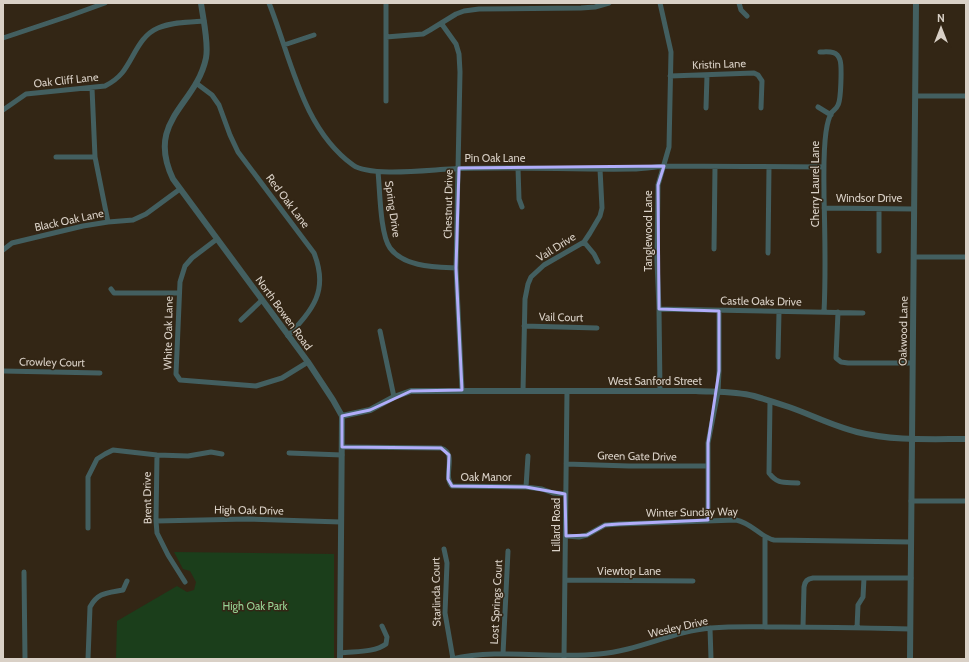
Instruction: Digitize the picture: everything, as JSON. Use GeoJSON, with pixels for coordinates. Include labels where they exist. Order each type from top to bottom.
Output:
{"type":"FeatureCollection","features":[{"type":"Feature","properties":{"kind":"street"},"geometry":{"type":"LineString","coordinates":[[3,38],[104,3]]}},
{"type":"Feature","properties":{"kind":"street","name":"North Bowen Road"},"geometry":{"type":"LineString","coordinates":[[201,3],[204,21],[206,59],[196,83],[178,108],[171,121],[165,143],[167,164],[173,179],[308,362],[342,416],[340,656]]}},
{"type":"Feature","properties":{"kind":"street","name":"Pin Oak Lane"},"geometry":{"type":"LineString","coordinates":[[269,3],[304,99],[315,121],[331,145],[343,157],[354,166],[365,170],[378,172],[459,168],[634,169],[664,166],[824,167]]}},
{"type":"Feature","properties":{"kind":"street"},"geometry":{"type":"LineString","coordinates":[[386,3],[386,100]]}},
{"type":"Feature","properties":{"kind":"street"},"geometry":{"type":"LineString","coordinates":[[386,37],[423,34],[464,11],[479,9],[581,8],[609,3]]}},
{"type":"Feature","properties":{"kind":"street","name":"Tanglewood Lane"},"geometry":{"type":"LineString","coordinates":[[660,3],[671,52],[669,147],[658,185],[657,261],[660,391]]}},
{"type":"Feature","properties":{"kind":"street"},"geometry":{"type":"LineString","coordinates":[[740,3],[741,10],[747,16]]}},
{"type":"Feature","properties":{"kind":"street","name":"Oakwood Lane"},"geometry":{"type":"LineString","coordinates":[[910,659],[916,3]]}},
{"type":"Feature","properties":{"kind":"street","name":"Oak Cliff Lane"},"geometry":{"type":"LineString","coordinates":[[3,110],[26,94],[105,86],[113,82],[122,74],[148,34],[158,28],[169,25],[204,21]]}},
{"type":"Feature","properties":{"kind":"street","name":"Chestnut Drive"},"geometry":{"type":"LineString","coordinates":[[441,23],[456,44],[459,54],[459,168],[456,268],[462,390]]}},
{"type":"Feature","properties":{"kind":"street"},"geometry":{"type":"LineString","coordinates":[[284,45],[314,34]]}},
{"type":"Feature","properties":{"kind":"street","name":"Cherry Laurel Lane"},"geometry":{"type":"LineString","coordinates":[[820,52],[832,52],[837,54],[840,59],[840,98],[838,106],[828,121],[826,133],[824,167],[826,274],[824,312]]}},
{"type":"Feature","properties":{"kind":"street","name":"Kristin Lane"},"geometry":{"type":"LineString","coordinates":[[670,76],[754,73],[758,75],[762,81],[761,108]]}},
{"type":"Feature","properties":{"kind":"street"},"geometry":{"type":"LineString","coordinates":[[706,108],[707,75]]}},
{"type":"Feature","properties":{"kind":"street","name":"Red Oak Lane"},"geometry":{"type":"LineString","coordinates":[[196,83],[212,95],[219,105],[238,152],[314,253],[318,264],[320,278],[314,305],[288,336]]}},
{"type":"Feature","properties":{"kind":"street"},"geometry":{"type":"LineString","coordinates":[[92,88],[95,157],[108,222]]}},
{"type":"Feature","properties":{"kind":"street"},"geometry":{"type":"LineString","coordinates":[[916,96],[966,96]]}},
{"type":"Feature","properties":{"kind":"street"},"geometry":{"type":"LineString","coordinates":[[818,107],[831,115]]}},
{"type":"Feature","properties":{"kind":"street"},"geometry":{"type":"LineString","coordinates":[[56,157],[95,157]]}},
{"type":"Feature","properties":{"kind":"street"},"geometry":{"type":"LineString","coordinates":[[714,248],[715,167]]}},
{"type":"Feature","properties":{"kind":"street"},"geometry":{"type":"LineString","coordinates":[[768,253],[769,167]]}},
{"type":"Feature","properties":{"kind":"street"},"geometry":{"type":"LineString","coordinates":[[518,168],[519,199],[522,207]]}},
{"type":"Feature","properties":{"kind":"street","name":"Vail Drive"},"geometry":{"type":"LineString","coordinates":[[523,391],[525,299],[531,278],[544,265],[584,242],[600,216],[602,208],[600,169]]}},
{"type":"Feature","properties":{"kind":"street","name":"Spring Drive"},"geometry":{"type":"LineString","coordinates":[[378,172],[385,236],[392,250],[406,259],[421,265],[456,268]]}},
{"type":"Feature","properties":{"kind":"street","name":"Black Oak Lane"},"geometry":{"type":"LineString","coordinates":[[3,250],[12,243],[83,226],[133,220],[146,214],[180,189]]}},
{"type":"Feature","properties":{"kind":"street","name":"Windsor Drive"},"geometry":{"type":"LineString","coordinates":[[824,208],[914,209]]}},
{"type":"Feature","properties":{"kind":"street"},"geometry":{"type":"LineString","coordinates":[[879,209],[879,251]]}},
{"type":"Feature","properties":{"kind":"street","name":"White Oak Lane"},"geometry":{"type":"LineString","coordinates":[[218,239],[192,258],[185,266],[180,282],[178,293],[176,374],[180,380],[256,386],[282,378],[308,362]]}},
{"type":"Feature","properties":{"kind":"street"},"geometry":{"type":"LineString","coordinates":[[584,242],[594,254],[598,262]]}},
{"type":"Feature","properties":{"kind":"street"},"geometry":{"type":"LineString","coordinates":[[914,256],[966,257]]}},
{"type":"Feature","properties":{"kind":"street"},"geometry":{"type":"LineString","coordinates":[[111,289],[114,293],[178,293]]}},
{"type":"Feature","properties":{"kind":"street"},"geometry":{"type":"LineString","coordinates":[[241,320],[262,300]]}},
{"type":"Feature","properties":{"kind":"street","name":"Castle Oaks Drive"},"geometry":{"type":"LineString","coordinates":[[659,309],[863,313]]}},
{"type":"Feature","properties":{"kind":"street"},"geometry":{"type":"LineString","coordinates":[[708,520],[708,443],[718,392],[719,310]]}},
{"type":"Feature","properties":{"kind":"street"},"geometry":{"type":"LineString","coordinates":[[778,357],[779,312]]}},
{"type":"Feature","properties":{"kind":"street"},"geometry":{"type":"LineString","coordinates":[[838,312],[836,358],[841,362],[912,362]]}},
{"type":"Feature","properties":{"kind":"street","name":"Vail Court"},"geometry":{"type":"LineString","coordinates":[[524,326],[597,328]]}},
{"type":"Feature","properties":{"kind":"street"},"geometry":{"type":"LineString","coordinates":[[380,331],[394,397]]}},
{"type":"Feature","properties":{"kind":"street","name":"Crowley Court"},"geometry":{"type":"LineString","coordinates":[[3,371],[100,373]]}},
{"type":"Feature","properties":{"kind":"street","name":"West Sanford Street"},"geometry":{"type":"LineString","coordinates":[[342,416],[370,410],[394,397],[411,391],[718,392],[739,393],[753,396],[789,407],[835,426],[859,433],[882,437],[912,439],[966,439]]}},
{"type":"Feature","properties":{"kind":"street","name":"Lillard Road"},"geometry":{"type":"LineString","coordinates":[[564,657],[566,536],[565,494],[568,391]]}},
{"type":"Feature","properties":{"kind":"street"},"geometry":{"type":"LineString","coordinates":[[770,401],[769,473],[773,479],[778,482],[798,483]]}},
{"type":"Feature","properties":{"kind":"street","name":"Oak Manor"},"geometry":{"type":"LineString","coordinates":[[342,447],[441,448],[449,455],[448,479],[452,486],[526,487],[565,494]]}},
{"type":"Feature","properties":{"kind":"street"},"geometry":{"type":"LineString","coordinates":[[88,528],[88,477],[97,459],[105,454],[113,450],[157,455],[188,456],[211,452],[222,454]]}},
{"type":"Feature","properties":{"kind":"street"},"geometry":{"type":"LineString","coordinates":[[289,453],[342,455]]}},
{"type":"Feature","properties":{"kind":"street","name":"Brent Drive"},"geometry":{"type":"LineString","coordinates":[[157,455],[156,521],[160,540],[185,582]]}},
{"type":"Feature","properties":{"kind":"street"},"geometry":{"type":"LineString","coordinates":[[526,487],[528,456]]}},
{"type":"Feature","properties":{"kind":"street","name":"Green Gate Drive"},"geometry":{"type":"LineString","coordinates":[[566,464],[707,466]]}},
{"type":"Feature","properties":{"kind":"street"},"geometry":{"type":"LineString","coordinates":[[912,501],[966,502]]}},
{"type":"Feature","properties":{"kind":"street","name":"High Oak Drive"},"geometry":{"type":"LineString","coordinates":[[156,521],[248,520],[341,522]]}},
{"type":"Feature","properties":{"kind":"street","name":"Winter Sunday Way"},"geometry":{"type":"LineString","coordinates":[[566,536],[586,535],[605,526],[619,524],[736,520],[743,521],[760,532],[766,538]]}},
{"type":"Feature","properties":{"kind":"street"},"geometry":{"type":"LineString","coordinates":[[764,627],[766,538],[774,540],[911,542]]}},
{"type":"Feature","properties":{"kind":"street","name":"Starlinda Court"},"geometry":{"type":"LineString","coordinates":[[444,549],[447,563],[445,613],[452,659]]}},
{"type":"Feature","properties":{"kind":"street","name":"Lost Springs Court"},"geometry":{"type":"LineString","coordinates":[[503,654],[508,551]]}},
{"type":"Feature","properties":{"kind":"street"},"geometry":{"type":"LineString","coordinates":[[24,572],[25,659]]}},
{"type":"Feature","properties":{"kind":"street"},"geometry":{"type":"LineString","coordinates":[[857,628],[858,605],[863,597],[864,578]]}},
{"type":"Feature","properties":{"kind":"street"},"geometry":{"type":"LineString","coordinates":[[803,627],[804,587],[805,582],[808,579],[911,578]]}},
{"type":"Feature","properties":{"kind":"street","name":"Viewtop Lane"},"geometry":{"type":"LineString","coordinates":[[565,580],[693,581]]}},
{"type":"Feature","properties":{"kind":"street"},"geometry":{"type":"LineString","coordinates":[[88,659],[90,607],[98,596],[123,590],[127,581]]}},
{"type":"Feature","properties":{"kind":"street"},"geometry":{"type":"LineString","coordinates":[[340,656],[386,644],[387,640],[382,626]]}},
{"type":"Feature","properties":{"kind":"street","name":"Wesley Drive"},"geometry":{"type":"LineString","coordinates":[[452,659],[464,656],[503,654],[596,657],[710,628],[803,627],[910,629]]}},
{"type":"Feature","properties":{"kind":"street"},"geometry":{"type":"LineString","coordinates":[[710,628],[711,659]]}},
{"type":"Feature","properties":{"kind":"highlighted area"},"geometry":{"type":"Polygon","coordinates":[[[664,166],[658,185],[659,309],[719,311],[719,371],[708,443],[708,520],[605,525],[587,535],[566,536],[565,494],[526,487],[452,486],[448,479],[449,455],[441,448],[342,447],[342,416],[370,410],[411,391],[462,390],[456,268],[459,168],[664,166]]]}},
{"type":"Feature","properties":{"kind":"green space","name":"High Oak Park"},"geometry":{"type":"Polygon","coordinates":[[[174,552],[334,554],[334,659],[116,659],[117,621],[177,586],[187,592],[194,590],[196,582],[190,571],[183,569],[174,552]]]}}]}
